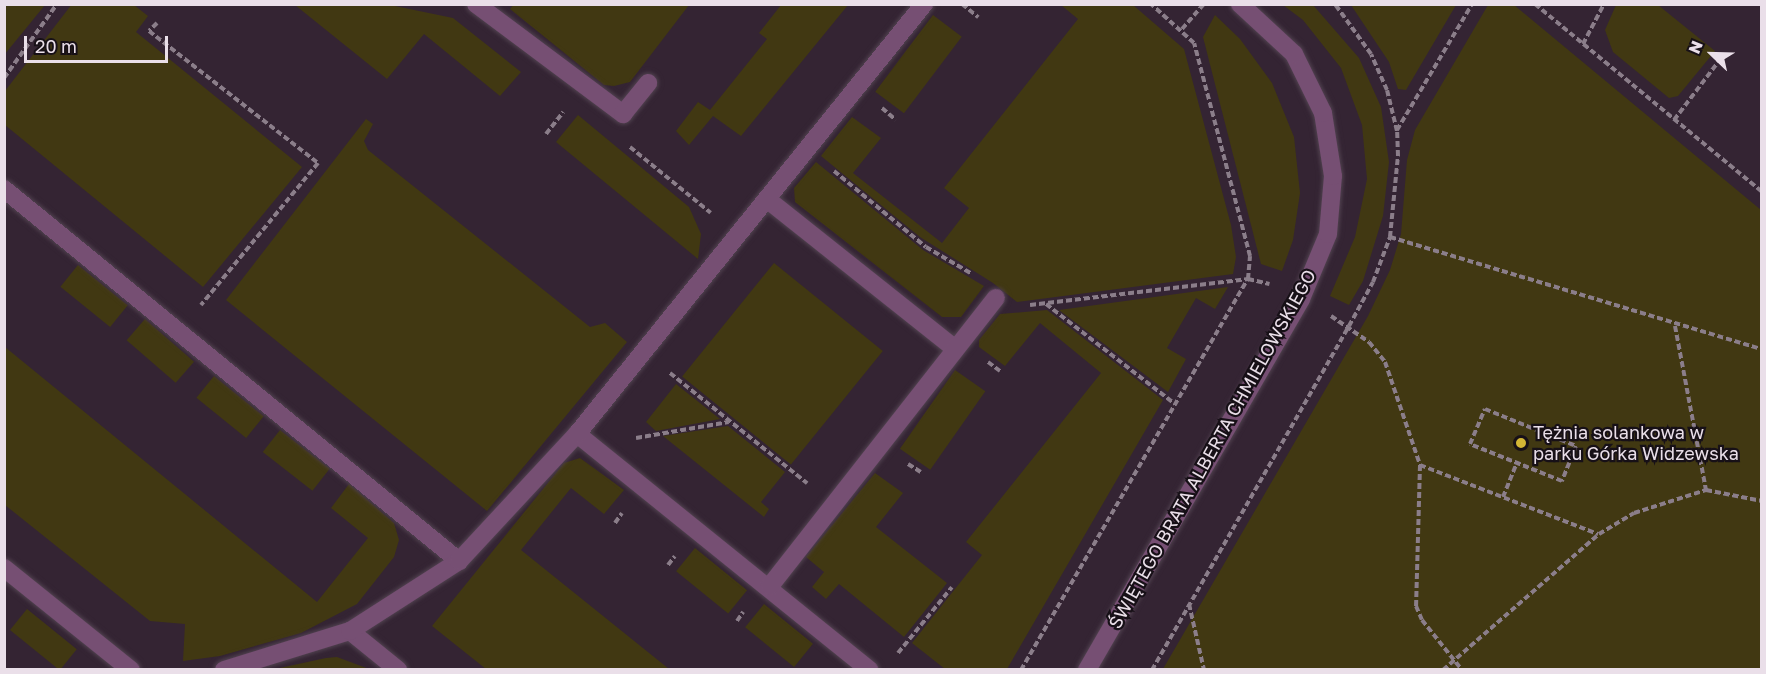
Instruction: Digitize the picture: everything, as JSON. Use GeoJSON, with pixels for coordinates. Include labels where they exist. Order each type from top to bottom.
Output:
{"type":"FeatureCollection","features":[{"type":"Feature","properties":{"kind":"street"},"geometry":{"type":"LineString","coordinates":[[476,4],[622,114],[648,83]]}},
{"type":"Feature","properties":{"kind":"street"},"geometry":{"type":"LineString","coordinates":[[224,669],[350,631],[459,561],[584,440],[644,352],[924,4]]}},
{"type":"Feature","properties":{"kind":"street","name":"ŚWIĘTEGO BRATA ALBERTA CHMIELOWSKIEGO"},"geometry":{"type":"LineString","coordinates":[[1087,669],[1301,299],[1325,242],[1332,209],[1333,176],[1323,113],[1294,54],[1239,4]]}},
{"type":"Feature","properties":{"kind":"street"},"geometry":{"type":"LineString","coordinates":[[4,189],[459,561]]}},
{"type":"Feature","properties":{"kind":"street"},"geometry":{"type":"LineString","coordinates":[[768,200],[955,349]]}},
{"type":"Feature","properties":{"kind":"street"},"geometry":{"type":"LineString","coordinates":[[770,586],[996,298]]}},
{"type":"Feature","properties":{"kind":"street"},"geometry":{"type":"LineString","coordinates":[[584,440],[770,586],[870,669]]}},
{"type":"Feature","properties":{"kind":"street"},"geometry":{"type":"LineString","coordinates":[[4,568],[131,669]]}},
{"type":"Feature","properties":{"kind":"street"},"geometry":{"type":"LineString","coordinates":[[350,631],[398,669]]}},
{"type":"Feature","properties":{"kind":"path"},"geometry":{"type":"LineString","coordinates":[[4,78],[57,4]]}},
{"type":"Feature","properties":{"kind":"path"},"geometry":{"type":"LineString","coordinates":[[962,4],[978,17]]}},
{"type":"Feature","properties":{"kind":"path"},"geometry":{"type":"LineString","coordinates":[[1021,669],[1248,279],[1250,256],[1194,43],[1182,29],[1151,4]]}},
{"type":"Feature","properties":{"kind":"path"},"geometry":{"type":"LineString","coordinates":[[1182,29],[1204,4]]}},
{"type":"Feature","properties":{"kind":"path"},"geometry":{"type":"LineString","coordinates":[[1397,131],[1473,4]]}},
{"type":"Feature","properties":{"kind":"path"},"geometry":{"type":"LineString","coordinates":[[1535,4],[1761,192]]}},
{"type":"Feature","properties":{"kind":"path"},"geometry":{"type":"LineString","coordinates":[[1583,44],[1605,4]]}},
{"type":"Feature","properties":{"kind":"path"},"geometry":{"type":"LineString","coordinates":[[157,23],[149,31],[318,164],[180,331]]}},
{"type":"Feature","properties":{"kind":"path"},"geometry":{"type":"LineString","coordinates":[[1674,120],[1722,57]]}},
{"type":"Feature","properties":{"kind":"path"},"geometry":{"type":"LineString","coordinates":[[546,134],[566,108]]}},
{"type":"Feature","properties":{"kind":"path"},"geometry":{"type":"LineString","coordinates":[[808,150],[926,247],[980,278]]}},
{"type":"Feature","properties":{"kind":"path"},"geometry":{"type":"LineString","coordinates":[[1390,237],[1675,326],[1761,350]]}},
{"type":"Feature","properties":{"kind":"path"},"geometry":{"type":"LineString","coordinates":[[996,298],[1008,307],[1248,279],[1279,286],[1349,326],[1385,362],[1420,465],[1416,606],[1422,620],[1462,669]]}},
{"type":"Feature","properties":{"kind":"path"},"geometry":{"type":"LineString","coordinates":[[1046,304],[1175,404]]}},
{"type":"Feature","properties":{"kind":"path"},"geometry":{"type":"LineString","coordinates":[[1675,326],[1706,490]]}},
{"type":"Feature","properties":{"kind":"path"},"geometry":{"type":"LineString","coordinates":[[644,352],[833,505]]}},
{"type":"Feature","properties":{"kind":"path"},"geometry":{"type":"LineString","coordinates":[[1485,409],[1576,446],[1562,481],[1516,463],[1470,444],[1485,409]]}},
{"type":"Feature","properties":{"kind":"path"},"geometry":{"type":"LineString","coordinates":[[584,440],[730,421]]}},
{"type":"Feature","properties":{"kind":"path"},"geometry":{"type":"LineString","coordinates":[[1503,496],[1516,463]]}},
{"type":"Feature","properties":{"kind":"path"},"geometry":{"type":"LineString","coordinates":[[1420,465],[1599,534]]}},
{"type":"Feature","properties":{"kind":"path"},"geometry":{"type":"LineString","coordinates":[[1443,669],[1599,534],[1634,513],[1706,490],[1761,501]]}},
{"type":"Feature","properties":{"kind":"path"},"geometry":{"type":"LineString","coordinates":[[892,660],[952,587]]}},
{"type":"Feature","properties":{"kind":"path"},"geometry":{"type":"LineString","coordinates":[[1189,604],[1204,669]]}},
{"type":"Feature","properties":{"kind":"shaded area"},"geometry":{"type":"Polygon","coordinates":[[[72,4],[134,5],[148,16],[136,32],[302,167],[203,287],[5,125],[5,91],[72,4]]]}},
{"type":"Feature","properties":{"kind":"shaded area"},"geometry":{"type":"Polygon","coordinates":[[[514,4],[689,5],[630,82],[614,86],[604,85],[510,9],[514,4]]]}},
{"type":"Feature","properties":{"kind":"shaded area"},"geometry":{"type":"Polygon","coordinates":[[[4,5],[45,5],[5,54],[4,5]]]}},
{"type":"Feature","properties":{"kind":"shaded area"},"geometry":{"type":"Polygon","coordinates":[[[295,5],[390,5],[453,18],[521,72],[500,96],[424,34],[387,79],[295,5]]]}},
{"type":"Feature","properties":{"kind":"shaded area"},"geometry":{"type":"Polygon","coordinates":[[[781,5],[848,5],[741,136],[713,116],[689,145],[676,131],[698,102],[710,110],[767,39],[759,33],[781,5]]]}},
{"type":"Feature","properties":{"kind":"shaded area"},"geometry":{"type":"Polygon","coordinates":[[[1061,5],[1133,5],[1184,49],[1231,225],[1236,257],[1233,274],[1017,302],[993,283],[920,237],[821,156],[852,117],[881,138],[853,173],[942,243],[969,208],[944,188],[1078,19],[1061,5]]]}},
{"type":"Feature","properties":{"kind":"shaded area"},"geometry":{"type":"Polygon","coordinates":[[[1283,5],[1313,5],[1359,58],[1381,107],[1389,162],[1383,216],[1363,281],[1349,305],[1330,296],[1355,237],[1367,179],[1362,125],[1341,68],[1303,20],[1283,5]]]}},
{"type":"Feature","properties":{"kind":"shaded area"},"geometry":{"type":"Polygon","coordinates":[[[1351,5],[1456,5],[1406,90],[1398,89],[1389,62],[1351,5]]]}},
{"type":"Feature","properties":{"kind":"shaded area"},"geometry":{"type":"Polygon","coordinates":[[[1488,5],[1514,5],[1761,210],[1761,669],[1163,669],[1368,316],[1390,270],[1401,234],[1407,160],[1415,130],[1488,5]]]}},
{"type":"Feature","properties":{"kind":"shaded area"},"geometry":{"type":"Polygon","coordinates":[[[1616,5],[1658,5],[1715,51],[1678,96],[1669,98],[1613,52],[1605,30],[1616,5]]]}},
{"type":"Feature","properties":{"kind":"shaded area"},"geometry":{"type":"Polygon","coordinates":[[[933,15],[962,37],[904,113],[875,92],[933,15]]]}},
{"type":"Feature","properties":{"kind":"shaded area"},"geometry":{"type":"Polygon","coordinates":[[[1215,15],[1240,39],[1272,83],[1294,137],[1300,193],[1293,240],[1282,271],[1261,264],[1203,37],[1215,15]]]}},
{"type":"Feature","properties":{"kind":"shaded area"},"geometry":{"type":"Polygon","coordinates":[[[578,115],[689,207],[701,234],[698,259],[556,142],[578,115]]]}},
{"type":"Feature","properties":{"kind":"shaded area"},"geometry":{"type":"Polygon","coordinates":[[[366,119],[373,124],[364,141],[368,150],[590,327],[605,323],[627,342],[487,511],[226,300],[366,119]]]}},
{"type":"Feature","properties":{"kind":"shaded area"},"geometry":{"type":"Polygon","coordinates":[[[816,162],[923,250],[984,286],[961,317],[942,317],[795,202],[794,188],[816,162]]]}},
{"type":"Feature","properties":{"kind":"shaded area"},"geometry":{"type":"Polygon","coordinates":[[[774,263],[883,351],[791,465],[682,376],[774,263]]]}},
{"type":"Feature","properties":{"kind":"shaded area"},"geometry":{"type":"Polygon","coordinates":[[[78,265],[128,305],[110,327],[60,287],[78,265]]]}},
{"type":"Feature","properties":{"kind":"shaded area"},"geometry":{"type":"Polygon","coordinates":[[[1228,287],[1215,309],[1196,298],[1167,348],[1186,359],[1168,392],[1059,310],[1228,287]]]}},
{"type":"Feature","properties":{"kind":"shaded area"},"geometry":{"type":"Polygon","coordinates":[[[1047,310],[1163,400],[1007,669],[945,669],[912,643],[982,555],[966,542],[1101,373],[1040,323],[1005,366],[979,347],[979,340],[1000,314],[1047,310]]]}},
{"type":"Feature","properties":{"kind":"shaded area"},"geometry":{"type":"Polygon","coordinates":[[[145,319],[194,362],[176,383],[127,340],[145,319]]]}},
{"type":"Feature","properties":{"kind":"shaded area"},"geometry":{"type":"Polygon","coordinates":[[[5,347],[317,602],[368,538],[331,508],[349,484],[394,523],[399,540],[394,557],[357,604],[301,633],[220,656],[183,661],[185,624],[150,621],[5,505],[5,347]]]}},
{"type":"Feature","properties":{"kind":"shaded area"},"geometry":{"type":"Polygon","coordinates":[[[955,370],[985,391],[930,470],[900,449],[955,370]]]}},
{"type":"Feature","properties":{"kind":"shaded area"},"geometry":{"type":"Polygon","coordinates":[[[214,376],[264,416],[246,438],[196,398],[214,376]]]}},
{"type":"Feature","properties":{"kind":"shaded area"},"geometry":{"type":"Polygon","coordinates":[[[676,384],[720,419],[656,431],[646,422],[676,384]]]}},
{"type":"Feature","properties":{"kind":"shaded area"},"geometry":{"type":"Polygon","coordinates":[[[728,426],[785,472],[761,502],[769,509],[764,517],[663,436],[728,426]]]}},
{"type":"Feature","properties":{"kind":"shaded area"},"geometry":{"type":"Polygon","coordinates":[[[280,430],[330,469],[312,491],[263,452],[280,430]]]}},
{"type":"Feature","properties":{"kind":"shaded area"},"geometry":{"type":"Polygon","coordinates":[[[580,458],[624,490],[604,514],[571,488],[521,550],[669,669],[486,669],[432,626],[564,463],[580,458]]]}},
{"type":"Feature","properties":{"kind":"shaded area"},"geometry":{"type":"Polygon","coordinates":[[[875,473],[903,493],[876,527],[947,583],[904,637],[839,584],[826,599],[812,587],[824,572],[806,557],[875,473]]]}},
{"type":"Feature","properties":{"kind":"shaded area"},"geometry":{"type":"Polygon","coordinates":[[[695,548],[747,590],[728,613],[676,571],[695,548]]]}},
{"type":"Feature","properties":{"kind":"shaded area"},"geometry":{"type":"Polygon","coordinates":[[[764,604],[813,644],[794,667],[745,627],[764,604]]]}},
{"type":"Feature","properties":{"kind":"shaded area"},"geometry":{"type":"Polygon","coordinates":[[[27,609],[77,649],[59,670],[10,630],[27,609]]]}},
{"type":"Feature","properties":{"kind":"shaded area"},"geometry":{"type":"Polygon","coordinates":[[[337,657],[369,669],[275,669],[326,658],[337,657]]]}},
{"type":"Feature","properties":{"kind":"place","name":"Tężnia solankowa w parku Górka Widzewska"},"geometry":{"type":"Point","coordinates":[1521,443]}}]}
